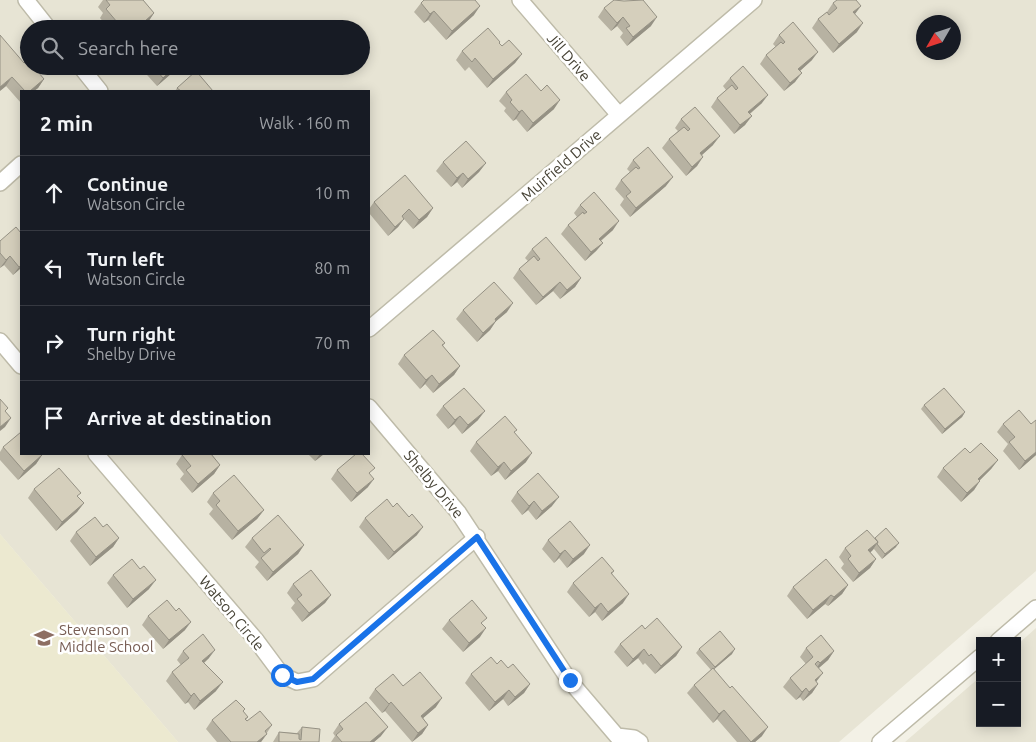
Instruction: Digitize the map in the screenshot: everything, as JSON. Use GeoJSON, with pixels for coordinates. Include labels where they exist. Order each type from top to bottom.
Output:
{"type":"FeatureCollection","features":[{"type":"Feature","properties":{"kind":"street"},"geometry":{"type":"LineString","coordinates":[[26,0],[42,20]]}},
{"type":"Feature","properties":{"kind":"street","name":"Jill Drive"},"geometry":{"type":"LineString","coordinates":[[520,0],[619,115]]}},
{"type":"Feature","properties":{"kind":"street","name":"Muirfield Drive"},"geometry":{"type":"LineString","coordinates":[[370,328],[754,0]]}},
{"type":"Feature","properties":{"kind":"street"},"geometry":{"type":"LineString","coordinates":[[87,75],[99,90]]}},
{"type":"Feature","properties":{"kind":"street"},"geometry":{"type":"LineString","coordinates":[[0,183],[20,165]]}},
{"type":"Feature","properties":{"kind":"street"},"geometry":{"type":"LineString","coordinates":[[0,342],[20,365]]}},
{"type":"Feature","properties":{"kind":"street","name":"Shelby Drive"},"geometry":{"type":"LineString","coordinates":[[370,408],[477,537],[570,680],[620,739],[634,738],[640,742]]}},
{"type":"Feature","properties":{"kind":"street","name":"Watson Circle"},"geometry":{"type":"LineString","coordinates":[[97,455],[256,640],[282,675],[297,682],[313,679],[477,537]]}},
{"type":"Feature","properties":{"kind":"street"},"geometry":{"type":"LineString","coordinates":[[1003,637],[1036,608]]}},
{"type":"Feature","properties":{"kind":"street"},"geometry":{"type":"LineString","coordinates":[[880,742],[976,660]]}},
{"type":"Feature","properties":{"kind":"shaded area"},"geometry":{"type":"Polygon","coordinates":[[[0,0],[1036,0],[1036,571],[839,742],[178,742],[0,534],[0,0]]]}},
{"type":"Feature","properties":{"kind":"shaded area","name":"Stevenson Middle School"},"geometry":{"type":"Polygon","coordinates":[[[0,534],[178,742],[0,742],[0,534]]]}},
{"type":"Feature","properties":{"kind":"shaded area"},"geometry":{"type":"Polygon","coordinates":[[[1036,628],[1036,742],[905,742],[976,680],[976,727],[1021,727],[1021,641],[1036,628]]]}},
{"type":"Feature","properties":{"kind":"building"},"geometry":{"type":"Polygon","coordinates":[[[106,0],[143,0],[154,13],[146,20],[115,20],[106,9],[110,5],[106,0]]]}},
{"type":"Feature","properties":{"kind":"building"},"geometry":{"type":"Polygon","coordinates":[[[424,0],[475,0],[480,6],[452,31],[434,11],[430,14],[421,3],[424,0]]]}},
{"type":"Feature","properties":{"kind":"building"},"geometry":{"type":"Polygon","coordinates":[[[614,0],[643,0],[657,17],[633,37],[626,28],[630,26],[623,17],[617,23],[604,8],[614,0]]]}},
{"type":"Feature","properties":{"kind":"building"},"geometry":{"type":"Polygon","coordinates":[[[837,0],[856,0],[861,6],[853,12],[863,23],[839,44],[818,19],[827,12],[829,15],[837,8],[833,3],[837,0]]]}},
{"type":"Feature","properties":{"kind":"building"},"geometry":{"type":"Polygon","coordinates":[[[793,22],[818,52],[798,69],[802,73],[790,83],[766,55],[781,42],[783,44],[785,42],[779,35],[793,22]]]}},
{"type":"Feature","properties":{"kind":"building"},"geometry":{"type":"Polygon","coordinates":[[[488,28],[502,46],[509,40],[522,54],[493,79],[475,58],[472,62],[462,51],[488,28]]]}},
{"type":"Feature","properties":{"kind":"building"},"geometry":{"type":"Polygon","coordinates":[[[0,35],[20,58],[20,75],[41,75],[44,79],[31,90],[24,90],[12,77],[0,87],[0,35]]]}},
{"type":"Feature","properties":{"kind":"building"},"geometry":{"type":"Polygon","coordinates":[[[743,66],[768,95],[748,112],[752,116],[740,125],[717,98],[732,85],[736,90],[738,88],[730,78],[743,66]]]}},
{"type":"Feature","properties":{"kind":"building"},"geometry":{"type":"Polygon","coordinates":[[[526,74],[541,91],[547,85],[560,100],[533,123],[522,110],[519,112],[510,102],[512,100],[506,92],[526,74]]]}},
{"type":"Feature","properties":{"kind":"building"},"geometry":{"type":"Polygon","coordinates":[[[192,75],[199,75],[212,90],[180,90],[177,88],[192,75]]]}},
{"type":"Feature","properties":{"kind":"building"},"geometry":{"type":"Polygon","coordinates":[[[695,107],[720,136],[700,153],[703,157],[692,167],[669,139],[684,127],[688,131],[690,129],[681,119],[695,107]]]}},
{"type":"Feature","properties":{"kind":"building"},"geometry":{"type":"Polygon","coordinates":[[[466,141],[486,163],[468,179],[463,173],[457,178],[443,162],[466,141]]]}},
{"type":"Feature","properties":{"kind":"building"},"geometry":{"type":"Polygon","coordinates":[[[648,147],[673,177],[636,208],[626,196],[631,192],[621,180],[636,167],[640,168],[633,160],[648,147]]]}},
{"type":"Feature","properties":{"kind":"building"},"geometry":{"type":"Polygon","coordinates":[[[405,175],[433,208],[419,220],[409,209],[402,216],[404,219],[395,227],[374,202],[405,175]]]}},
{"type":"Feature","properties":{"kind":"building"},"geometry":{"type":"Polygon","coordinates":[[[594,192],[619,221],[599,239],[603,243],[591,252],[568,225],[583,212],[584,214],[587,212],[580,205],[594,192]]]}},
{"type":"Feature","properties":{"kind":"building"},"geometry":{"type":"Polygon","coordinates":[[[16,227],[20,232],[19,267],[10,256],[6,260],[0,253],[0,241],[16,227]]]}},
{"type":"Feature","properties":{"kind":"building"},"geometry":{"type":"Polygon","coordinates":[[[546,237],[581,278],[567,290],[560,282],[543,297],[519,269],[534,256],[538,261],[540,259],[532,249],[546,237]]]}},
{"type":"Feature","properties":{"kind":"building"},"geometry":{"type":"Polygon","coordinates":[[[494,282],[513,303],[483,333],[463,310],[494,282]]]}},
{"type":"Feature","properties":{"kind":"building"},"geometry":{"type":"Polygon","coordinates":[[[433,330],[445,343],[442,345],[460,366],[439,384],[432,375],[426,380],[404,355],[433,330]]]}},
{"type":"Feature","properties":{"kind":"building"},"geometry":{"type":"Polygon","coordinates":[[[464,388],[485,411],[468,425],[460,416],[455,420],[443,406],[464,388]]]}},
{"type":"Feature","properties":{"kind":"building"},"geometry":{"type":"Polygon","coordinates":[[[944,388],[965,412],[945,429],[924,405],[944,388]]]}},
{"type":"Feature","properties":{"kind":"building"},"geometry":{"type":"Polygon","coordinates":[[[0,399],[8,408],[5,411],[11,418],[0,427],[0,399]]]}},
{"type":"Feature","properties":{"kind":"building"},"geometry":{"type":"Polygon","coordinates":[[[1019,410],[1031,424],[1036,420],[1036,452],[1025,461],[1009,442],[1015,437],[1003,424],[1019,410]]]}},
{"type":"Feature","properties":{"kind":"building"},"geometry":{"type":"Polygon","coordinates":[[[505,416],[517,430],[514,432],[532,453],[511,471],[504,462],[498,467],[476,442],[505,416]]]}},
{"type":"Feature","properties":{"kind":"building"},"geometry":{"type":"Polygon","coordinates":[[[20,433],[20,455],[42,455],[24,471],[3,447],[20,433]]]}},
{"type":"Feature","properties":{"kind":"building"},"geometry":{"type":"Polygon","coordinates":[[[981,443],[998,460],[978,479],[980,481],[967,493],[943,468],[965,448],[970,453],[981,443]]]}},
{"type":"Feature","properties":{"kind":"building"},"geometry":{"type":"Polygon","coordinates":[[[182,455],[212,455],[220,465],[198,484],[186,470],[191,466],[182,455]]]}},
{"type":"Feature","properties":{"kind":"building"},"geometry":{"type":"Polygon","coordinates":[[[355,455],[363,455],[375,468],[369,473],[374,479],[357,493],[337,470],[355,455]]]}},
{"type":"Feature","properties":{"kind":"building"},"geometry":{"type":"Polygon","coordinates":[[[59,468],[81,493],[77,496],[84,503],[62,522],[34,489],[59,468]]]}},
{"type":"Feature","properties":{"kind":"building"},"geometry":{"type":"Polygon","coordinates":[[[538,473],[559,497],[542,511],[534,501],[529,506],[517,492],[538,473]]]}},
{"type":"Feature","properties":{"kind":"building"},"geometry":{"type":"Polygon","coordinates":[[[234,475],[264,510],[238,531],[216,505],[220,501],[213,493],[234,475]]]}},
{"type":"Feature","properties":{"kind":"building"},"geometry":{"type":"Polygon","coordinates":[[[387,499],[393,507],[397,503],[409,517],[412,514],[423,527],[394,552],[365,518],[387,499]]]}},
{"type":"Feature","properties":{"kind":"building"},"geometry":{"type":"Polygon","coordinates":[[[278,515],[304,545],[273,572],[261,558],[271,549],[264,553],[252,538],[278,515]]]}},
{"type":"Feature","properties":{"kind":"building"},"geometry":{"type":"Polygon","coordinates":[[[95,517],[103,527],[107,524],[119,538],[96,557],[76,532],[95,517]]]}},
{"type":"Feature","properties":{"kind":"building"},"geometry":{"type":"Polygon","coordinates":[[[570,521],[590,545],[573,559],[565,550],[560,554],[548,540],[570,521]]]}},
{"type":"Feature","properties":{"kind":"building"},"geometry":{"type":"Polygon","coordinates":[[[886,528],[899,543],[885,554],[875,538],[886,528]]]}},
{"type":"Feature","properties":{"kind":"building"},"geometry":{"type":"Polygon","coordinates":[[[867,530],[878,542],[868,550],[876,559],[859,573],[848,559],[851,556],[845,548],[867,530]]]}},
{"type":"Feature","properties":{"kind":"building"},"geometry":{"type":"Polygon","coordinates":[[[602,557],[614,571],[611,573],[629,594],[608,612],[601,603],[595,608],[573,583],[602,557]]]}},
{"type":"Feature","properties":{"kind":"building"},"geometry":{"type":"Polygon","coordinates":[[[132,559],[140,569],[144,566],[156,580],[133,599],[113,575],[132,559]]]}},
{"type":"Feature","properties":{"kind":"building"},"geometry":{"type":"Polygon","coordinates":[[[826,559],[848,585],[834,597],[831,595],[813,610],[793,587],[826,559]]]}},
{"type":"Feature","properties":{"kind":"building"},"geometry":{"type":"Polygon","coordinates":[[[311,570],[331,595],[309,613],[297,599],[302,595],[293,584],[311,570]]]}},
{"type":"Feature","properties":{"kind":"building"},"geometry":{"type":"Polygon","coordinates":[[[167,600],[176,611],[179,608],[191,622],[169,640],[148,616],[167,600]]]}},
{"type":"Feature","properties":{"kind":"building"},"geometry":{"type":"Polygon","coordinates":[[[472,600],[487,618],[481,623],[486,628],[469,643],[449,620],[472,600]]]}},
{"type":"Feature","properties":{"kind":"building"},"geometry":{"type":"Polygon","coordinates":[[[657,618],[682,647],[661,666],[644,649],[633,659],[620,644],[642,625],[645,629],[657,618]]]}},
{"type":"Feature","properties":{"kind":"building"},"geometry":{"type":"Polygon","coordinates":[[[720,631],[735,649],[715,667],[699,649],[720,631]]]}},
{"type":"Feature","properties":{"kind":"building"},"geometry":{"type":"Polygon","coordinates":[[[203,634],[215,650],[202,661],[223,682],[200,701],[194,693],[191,696],[172,672],[189,658],[183,651],[203,634]]]}},
{"type":"Feature","properties":{"kind":"building"},"geometry":{"type":"Polygon","coordinates":[[[821,635],[834,651],[820,663],[818,661],[815,664],[823,673],[815,680],[818,684],[809,692],[806,688],[802,692],[790,678],[813,657],[806,648],[821,635]]]}},
{"type":"Feature","properties":{"kind":"building"},"geometry":{"type":"Polygon","coordinates":[[[491,657],[497,664],[501,660],[508,668],[513,664],[530,684],[515,697],[509,690],[495,702],[471,674],[491,657]]]}},
{"type":"Feature","properties":{"kind":"building"},"geometry":{"type":"Polygon","coordinates":[[[713,668],[730,688],[732,686],[768,727],[751,742],[724,710],[719,714],[694,685],[713,668]]]}},
{"type":"Feature","properties":{"kind":"building"},"geometry":{"type":"Polygon","coordinates":[[[420,672],[442,698],[421,716],[428,725],[418,733],[391,702],[389,704],[375,689],[393,674],[403,686],[420,672]]]}},
{"type":"Feature","properties":{"kind":"building"},"geometry":{"type":"Polygon","coordinates":[[[236,700],[245,709],[243,711],[248,717],[245,719],[247,721],[260,711],[272,725],[265,731],[267,734],[257,742],[231,742],[212,720],[236,700]]]}},
{"type":"Feature","properties":{"kind":"building"},"geometry":{"type":"Polygon","coordinates":[[[366,702],[388,727],[370,742],[342,742],[336,735],[343,729],[339,724],[366,702]]]}},
{"type":"Feature","properties":{"kind":"building"},"geometry":{"type":"Polygon","coordinates":[[[302,727],[320,729],[319,742],[279,742],[279,732],[299,734],[299,739],[301,740],[302,727]]]}},
{"type":"Feature","properties":{"kind":"place","name":"Stevenson Middle School"},"geometry":{"type":"Point","coordinates":[44,638]}},
{"type":"Feature","properties":{"kind":"route"},"geometry":{"type":"LineString","coordinates":[[282,675],[297,682],[313,679],[477,537],[570,680]]}}]}
